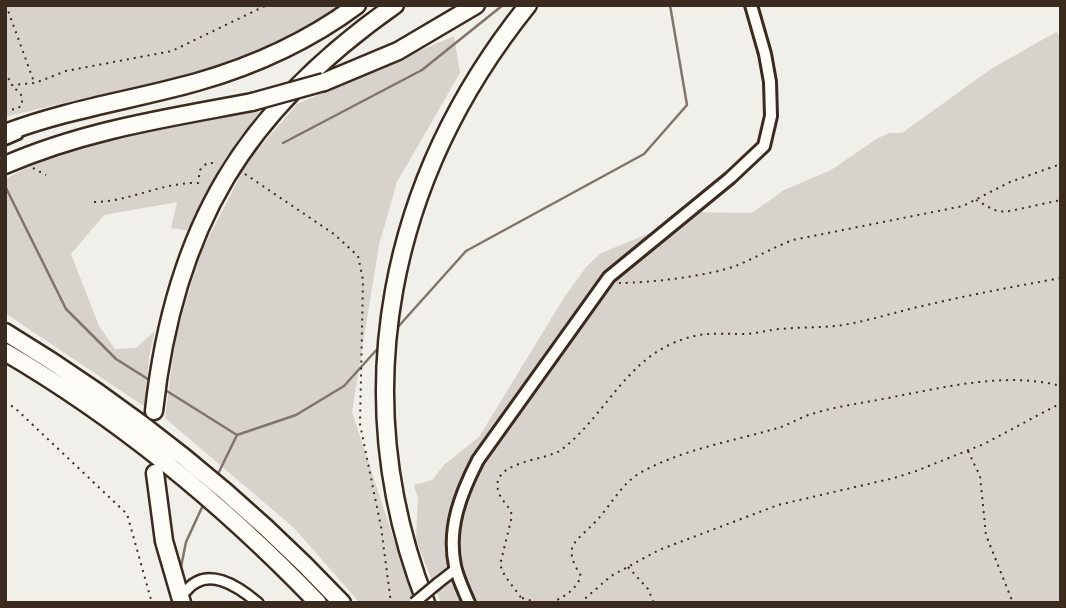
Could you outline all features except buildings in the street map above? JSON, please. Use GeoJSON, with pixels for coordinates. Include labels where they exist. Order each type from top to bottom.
{"type":"FeatureCollection","features":[{"type":"Feature","properties":{"kind":"highway"},"geometry":{"type":"LineString","coordinates":[[5,133],[49,118],[230,72],[288,47],[356,5]]}},
{"type":"Feature","properties":{"kind":"highway"},"geometry":{"type":"LineString","coordinates":[[154,411],[161,349],[177,287],[196,235],[225,179],[256,133],[299,83],[330,54],[395,5]]}},
{"type":"Feature","properties":{"kind":"highway"},"geometry":{"type":"LineString","coordinates":[[5,165],[99,132],[252,102],[324,82],[398,51],[476,5]]}},
{"type":"Feature","properties":{"kind":"highway"},"geometry":{"type":"LineString","coordinates":[[426,603],[403,531],[388,456],[385,391],[391,305],[409,222],[440,142],[482,67],[528,5]]}},
{"type":"Feature","properties":{"kind":"highway"},"geometry":{"type":"LineString","coordinates":[[5,332],[111,401],[183,455],[248,510],[342,603]]}},
{"type":"Feature","properties":{"kind":"highway"},"geometry":{"type":"LineString","coordinates":[[5,352],[82,401],[175,471],[257,542],[318,603]]}},
{"type":"Feature","properties":{"kind":"highway"},"geometry":{"type":"LineString","coordinates":[[155,473],[164,541],[184,597]]}},
{"type":"Feature","properties":{"kind":"street"},"geometry":{"type":"LineString","coordinates":[[469,603],[456,569],[453,541],[457,507],[478,460],[609,277],[730,178],[764,146],[771,116],[770,82],[751,5]]}},
{"type":"Feature","properties":{"kind":"street"},"geometry":{"type":"LineString","coordinates":[[414,603],[456,569]]}},
{"type":"Feature","properties":{"kind":"street"},"geometry":{"type":"LineString","coordinates":[[184,597],[201,580],[216,579],[237,587],[258,603]]}},
{"type":"Feature","properties":{"kind":"lane"},"geometry":{"type":"LineString","coordinates":[[5,142],[88,108]]}},
{"type":"Feature","properties":{"kind":"path"},"geometry":{"type":"LineString","coordinates":[[6,5],[35,83]]}},
{"type":"Feature","properties":{"kind":"path"},"geometry":{"type":"LineString","coordinates":[[12,85],[35,83],[66,71],[172,51],[267,5]]}},
{"type":"Feature","properties":{"kind":"path"},"geometry":{"type":"LineString","coordinates":[[5,72],[22,96],[22,105],[17,109],[5,110]]}},
{"type":"Feature","properties":{"kind":"path"},"geometry":{"type":"LineString","coordinates":[[94,202],[108,202],[180,183],[198,183],[200,170],[207,163],[216,163]]}},
{"type":"Feature","properties":{"kind":"path"},"geometry":{"type":"LineString","coordinates":[[609,277],[617,283],[642,283],[722,270],[793,240],[963,206],[1010,182],[1061,164]]}},
{"type":"Feature","properties":{"kind":"path"},"geometry":{"type":"LineString","coordinates":[[33,169],[46,175]]}},
{"type":"Feature","properties":{"kind":"path"},"geometry":{"type":"LineString","coordinates":[[244,174],[334,234],[358,256],[363,280],[360,424],[382,527],[391,603]]}},
{"type":"Feature","properties":{"kind":"path"},"geometry":{"type":"LineString","coordinates":[[975,199],[994,210],[1004,212],[1061,200]]}},
{"type":"Feature","properties":{"kind":"path"},"geometry":{"type":"LineString","coordinates":[[525,603],[500,565],[512,516],[510,508],[499,494],[498,481],[504,472],[517,463],[549,456],[561,450],[597,416],[621,384],[638,367],[670,345],[709,332],[744,334],[844,325],[934,303],[1061,278]]}},
{"type":"Feature","properties":{"kind":"path"},"geometry":{"type":"LineString","coordinates":[[551,603],[578,585],[580,576],[571,559],[576,541],[630,480],[650,468],[720,442],[783,426],[810,414],[833,408],[949,385],[1022,381],[1061,386]]}},
{"type":"Feature","properties":{"kind":"path"},"geometry":{"type":"LineString","coordinates":[[5,402],[15,408],[127,514],[152,603]]}},
{"type":"Feature","properties":{"kind":"path"},"geometry":{"type":"LineString","coordinates":[[580,603],[611,576],[659,550],[778,505],[894,478],[984,444],[1061,404]]}},
{"type":"Feature","properties":{"kind":"path"},"geometry":{"type":"LineString","coordinates":[[967,450],[980,476],[986,535],[1013,603]]}},
{"type":"Feature","properties":{"kind":"path"},"geometry":{"type":"LineString","coordinates":[[628,567],[648,589],[654,603]]}},
{"type":"Feature","properties":{"kind":"path"},"geometry":{"type":"LineString","coordinates":[[521,597],[540,603]]}},
{"type":"Feature","properties":{"kind":"shaded area"},"geometry":{"type":"Polygon","coordinates":[[[5,5],[344,5],[294,35],[227,65],[184,79],[89,97],[5,117],[5,5]]]}},
{"type":"Feature","properties":{"kind":"shaded area"},"geometry":{"type":"Polygon","coordinates":[[[1056,32],[1061,37],[1061,603],[441,603],[416,540],[418,499],[414,485],[432,480],[444,465],[479,437],[565,296],[587,266],[601,253],[655,231],[689,212],[752,213],[784,190],[831,170],[878,138],[890,133],[902,133],[991,69],[1056,32]]]}},
{"type":"Feature","properties":{"kind":"shaded area"},"geometry":{"type":"Polygon","coordinates":[[[454,36],[460,73],[397,182],[379,245],[352,412],[394,540],[418,603],[360,603],[294,528],[165,418],[176,336],[200,254],[248,161],[297,104],[454,36]]]}},
{"type":"Feature","properties":{"kind":"shaded area"},"geometry":{"type":"Polygon","coordinates":[[[262,111],[214,181],[191,231],[171,228],[177,202],[104,215],[71,254],[99,326],[115,349],[136,348],[155,331],[149,357],[145,407],[5,313],[5,179],[65,152],[130,132],[196,118],[262,111]]]}},
{"type":"Feature","properties":{"kind":"waterway"},"geometry":{"type":"LineString","coordinates":[[283,143],[422,70],[503,5]]}},
{"type":"Feature","properties":{"kind":"waterway"},"geometry":{"type":"LineString","coordinates":[[397,328],[466,251],[644,154],[687,105],[670,5]]}},
{"type":"Feature","properties":{"kind":"waterway"},"geometry":{"type":"LineString","coordinates":[[5,186],[66,309],[116,359],[151,381]]}},
{"type":"Feature","properties":{"kind":"waterway"},"geometry":{"type":"LineString","coordinates":[[216,478],[237,435],[296,415],[344,386],[380,346]]}},
{"type":"Feature","properties":{"kind":"waterway"},"geometry":{"type":"LineString","coordinates":[[162,388],[237,435]]}},
{"type":"Feature","properties":{"kind":"waterway"},"geometry":{"type":"LineString","coordinates":[[180,572],[186,542],[204,503]]}}]}
